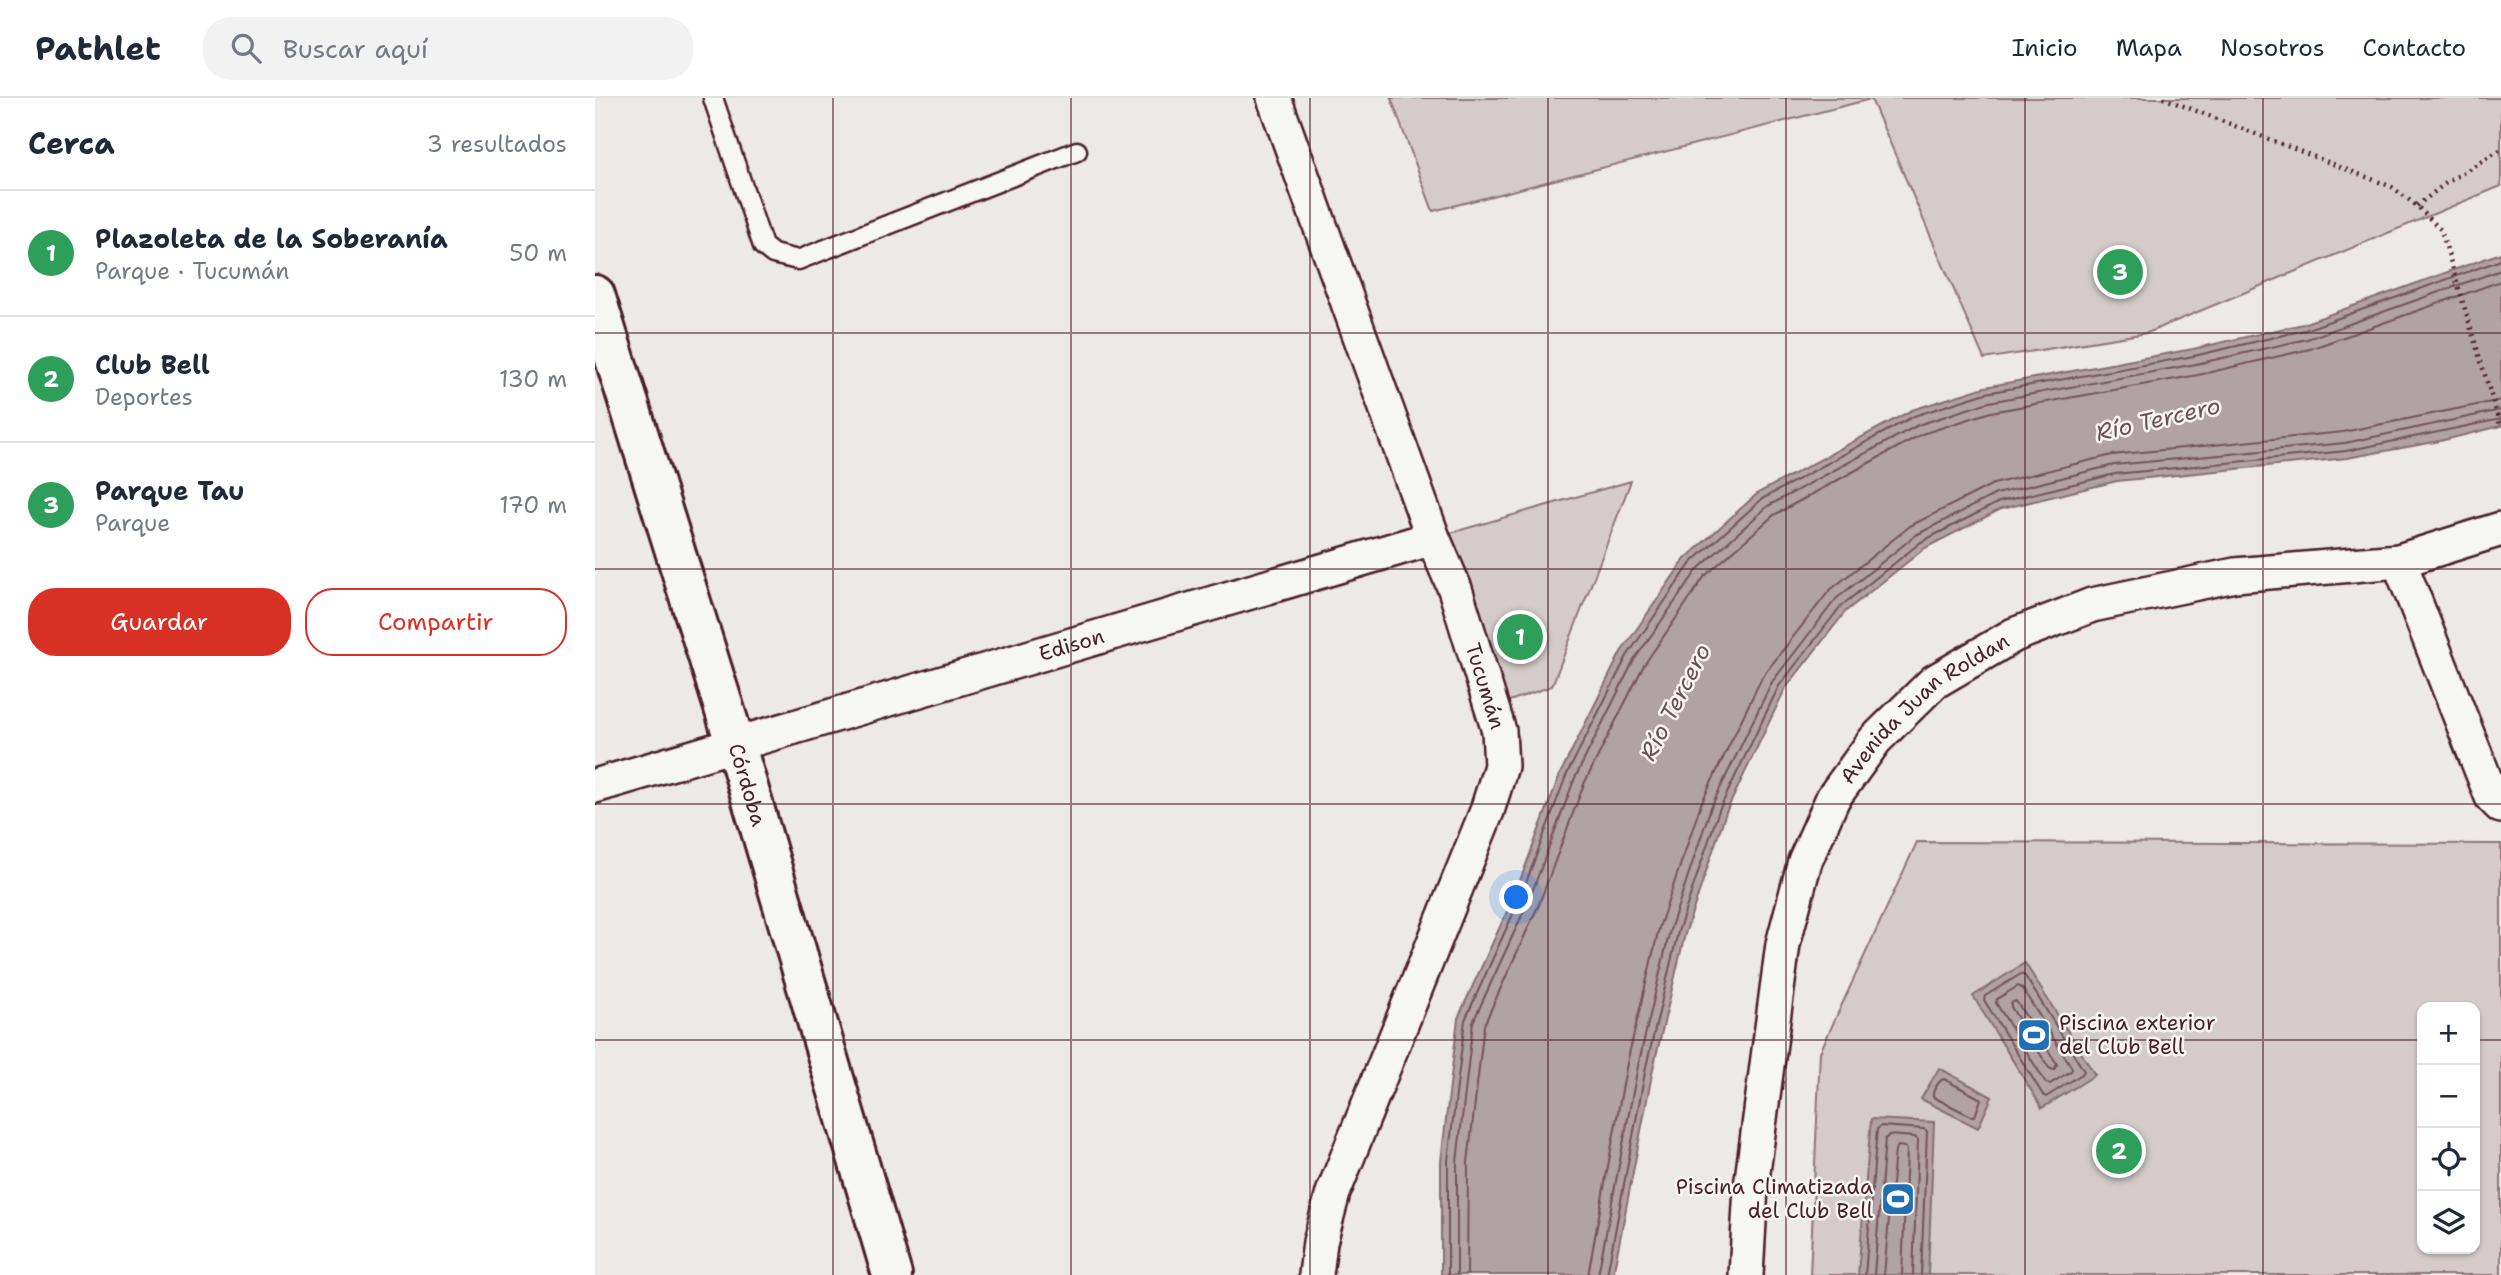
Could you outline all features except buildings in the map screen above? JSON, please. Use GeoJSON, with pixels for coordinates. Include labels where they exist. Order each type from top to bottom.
{"type":"FeatureCollection","features":[{"type":"Feature","properties":{"kind":"street","name":"Tucumán"},"geometry":{"type":"LineString","coordinates":[[1274,98],[1433,538],[1455,589],[1499,732],[1501,766],[1487,811],[1333,1193],[1320,1242],[1316,1275]]}},
{"type":"Feature","properties":{"kind":"street","name":"Córdoba"},"geometry":{"type":"LineString","coordinates":[[595,295],[868,1275]]}},
{"type":"Feature","properties":{"kind":"street","name":"Córdoba"},"geometry":{"type":"LineString","coordinates":[[595,381],[722,747],[892,1275]]}},
{"type":"Feature","properties":{"kind":"street","name":"Avenida Juan Roldan"},"geometry":{"type":"LineString","coordinates":[[1746,1275],[1751,1187],[1783,944],[1805,861],[1833,798],[1875,740],[1934,682],[2014,635],[2092,605],[2235,575],[2399,561],[2501,529]]}},
{"type":"Feature","properties":{"kind":"street","name":"Edison"},"geometry":{"type":"LineString","coordinates":[[595,786],[1433,538]]}},
{"type":"Feature","properties":{"kind":"street"},"geometry":{"type":"LineString","coordinates":[[2399,561],[2492,796],[2501,806]]}},
{"type":"Feature","properties":{"kind":"lane"},"geometry":{"type":"LineString","coordinates":[[713,98],[763,246],[773,254],[798,260],[1077,151]]}},
{"type":"Feature","properties":{"kind":"path"},"geometry":{"type":"LineString","coordinates":[[2163,98],[2392,187],[2417,206],[2441,230],[2501,428]]}},
{"type":"Feature","properties":{"kind":"path"},"geometry":{"type":"LineString","coordinates":[[2417,206],[2443,185],[2501,149]]}},
{"type":"Feature","properties":{"kind":"shaded area"},"geometry":{"type":"Polygon","coordinates":[[[1391,98],[2501,98],[2501,186],[2147,333],[1984,359],[1871,99],[1433,211],[1391,98]]]}},
{"type":"Feature","properties":{"kind":"shaded area"},"geometry":{"type":"Polygon","coordinates":[[[1631,481],[1552,686],[1498,705],[1433,538],[1631,481]]]}},
{"type":"Feature","properties":{"kind":"shaded area"},"geometry":{"type":"Polygon","coordinates":[[[1917,842],[2501,844],[2501,1275],[1810,1275],[1820,1052],[1917,842]]]}},
{"type":"Feature","properties":{"kind":"water","name":"Río Tercero"},"geometry":{"type":"Polygon","coordinates":[[[2501,253],[2501,426],[2440,441],[2347,458],[2117,481],[2001,509],[1925,548],[1846,611],[1785,689],[1726,812],[1685,934],[1653,1069],[1613,1275],[1441,1275],[1441,1161],[1458,1018],[1515,894],[1560,774],[1621,652],[1685,559],[1758,493],[1912,410],[1985,387],[2193,349],[2303,324],[2501,253]]]}},
{"type":"Feature","properties":{"kind":"water","name":"Piscina exterior del Club Bell"},"geometry":{"type":"Polygon","coordinates":[[[2025,963],[2095,1075],[2042,1108],[1973,996],[2025,963]]]}},
{"type":"Feature","properties":{"kind":"water"},"geometry":{"type":"Polygon","coordinates":[[[1939,1068],[1992,1097],[1978,1128],[1921,1099],[1939,1068]]]}},
{"type":"Feature","properties":{"kind":"water","name":"Piscina Climatizada del Club Bell"},"geometry":{"type":"Polygon","coordinates":[[[1871,1119],[1934,1122],[1928,1275],[1858,1275],[1871,1119]]]}},
{"type":"Feature","properties":{"kind":"place","name":"Parque Tau"},"geometry":{"type":"Point","coordinates":[2120,272]}},
{"type":"Feature","properties":{"kind":"place","name":"Plazoleta de la Soberanía"},"geometry":{"type":"Point","coordinates":[1520,637]}},
{"type":"Feature","properties":{"kind":"place","name":"Piscina exterior del Club Bell"},"geometry":{"type":"Point","coordinates":[2034,1035]}},
{"type":"Feature","properties":{"kind":"place","name":"Club Bell"},"geometry":{"type":"Point","coordinates":[2119,1151]}},
{"type":"Feature","properties":{"kind":"place","name":"Piscina Climatizada del Club Bell"},"geometry":{"type":"Point","coordinates":[1898,1199]}}]}
